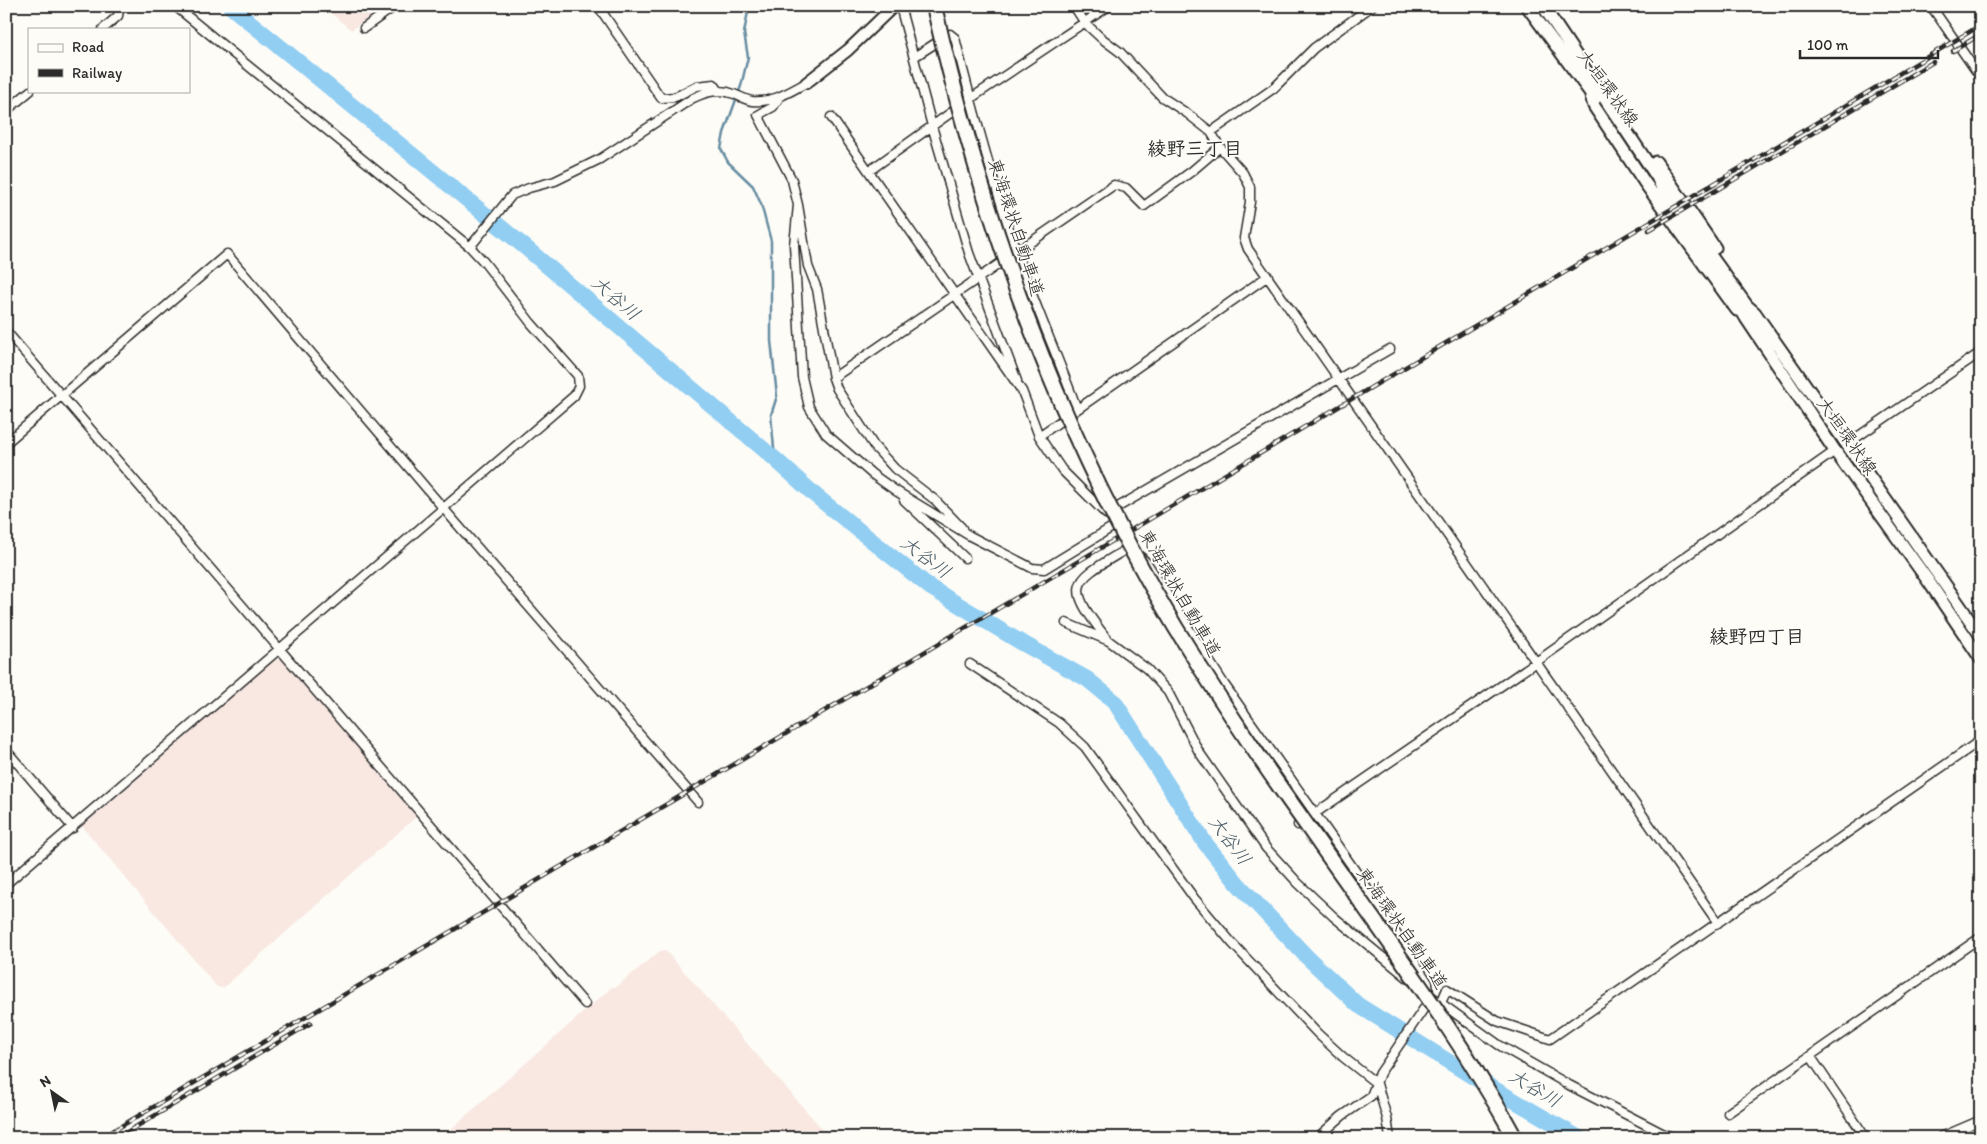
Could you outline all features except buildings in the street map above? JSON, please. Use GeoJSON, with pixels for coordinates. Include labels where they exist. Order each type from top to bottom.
{"type":"FeatureCollection","features":[{"type":"Feature","properties":{"kind":"highway","name":"東海環状自動車道"},"geometry":{"type":"LineString","coordinates":[[934,6],[956,100],[999,242],[1050,377],[1109,506],[1198,664],[1279,786],[1417,981],[1462,1049],[1514,1138]]}},
{"type":"Feature","properties":{"kind":"main road","name":"大垣環状線"},"geometry":{"type":"LineString","coordinates":[[1528,6],[1595,93]]}},
{"type":"Feature","properties":{"kind":"main road","name":"大垣環状線"},"geometry":{"type":"LineString","coordinates":[[1543,6],[1595,93],[1599,103],[1652,179],[1662,188],[1747,306],[1750,316],[1835,451],[1981,659]]}},
{"type":"Feature","properties":{"kind":"main road"},"geometry":{"type":"LineString","coordinates":[[1595,93],[1608,97],[1703,230],[1751,303],[1750,316],[1738,312],[1645,183],[1594,106],[1595,93]]}},
{"type":"Feature","properties":{"kind":"main road","name":"大垣環状線"},"geometry":{"type":"LineString","coordinates":[[1750,316],[1848,444],[1981,636]]}},
{"type":"Feature","properties":{"kind":"street"},"geometry":{"type":"LineString","coordinates":[[104,28],[118,16],[120,6]]}},
{"type":"Feature","properties":{"kind":"street"},"geometry":{"type":"LineString","coordinates":[[6,884],[444,509],[574,396],[579,386],[578,376],[531,323],[484,262],[470,247],[175,6]]}},
{"type":"Feature","properties":{"kind":"street"},"geometry":{"type":"LineString","coordinates":[[364,28],[395,6]]}},
{"type":"Feature","properties":{"kind":"street"},"geometry":{"type":"LineString","coordinates":[[598,6],[661,98],[676,97],[697,86],[714,84],[719,91]]}},
{"type":"Feature","properties":{"kind":"street"},"geometry":{"type":"LineString","coordinates":[[470,247],[512,195],[554,181],[600,159],[693,98],[705,93],[719,91],[731,93],[750,101],[779,98],[806,83],[848,50],[894,6]]}},
{"type":"Feature","properties":{"kind":"street"},"geometry":{"type":"LineString","coordinates":[[900,6],[932,126],[979,279],[1039,436],[1062,470],[1106,514],[1130,547],[1148,563],[1224,684],[1361,879],[1428,983],[1431,996],[1426,1006],[1380,1073],[1371,1096],[1342,1116],[1317,1138]]}},
{"type":"Feature","properties":{"kind":"street"},"geometry":{"type":"LineString","coordinates":[[1074,6],[1085,22],[1100,38],[1120,52],[1162,96],[1211,132],[1220,147],[1243,173],[1250,187],[1250,202],[1244,238],[1248,249],[1718,923]]}},
{"type":"Feature","properties":{"kind":"street"},"geometry":{"type":"LineString","coordinates":[[869,171],[970,99],[1108,6]]}},
{"type":"Feature","properties":{"kind":"street"},"geometry":{"type":"LineString","coordinates":[[1211,132],[1274,88],[1314,48],[1372,6]]}},
{"type":"Feature","properties":{"kind":"street"},"geometry":{"type":"LineString","coordinates":[[1931,6],[1981,78]]}},
{"type":"Feature","properties":{"kind":"street"},"geometry":{"type":"LineString","coordinates":[[914,57],[950,34],[955,38],[970,99],[1017,253],[1048,339],[1077,409]]}},
{"type":"Feature","properties":{"kind":"street"},"geometry":{"type":"LineString","coordinates":[[6,111],[29,92]]}},
{"type":"Feature","properties":{"kind":"street"},"geometry":{"type":"LineString","coordinates":[[779,98],[773,107],[758,115],[792,180],[808,266],[817,289],[833,378],[874,446],[895,469],[935,500],[970,536]]}},
{"type":"Feature","properties":{"kind":"street"},"geometry":{"type":"LineString","coordinates":[[831,117],[1022,392]]}},
{"type":"Feature","properties":{"kind":"street"},"geometry":{"type":"LineString","coordinates":[[833,378],[1114,185],[1126,188],[1144,206],[1192,171],[1220,147]]}},
{"type":"Feature","properties":{"kind":"street"},"geometry":{"type":"LineString","coordinates":[[798,205],[794,245],[802,377],[809,407],[826,434],[872,474],[896,491],[970,536],[1032,568],[1044,569],[1114,526]]}},
{"type":"Feature","properties":{"kind":"street"},"geometry":{"type":"LineString","coordinates":[[6,443],[227,254],[444,509],[698,802]]}},
{"type":"Feature","properties":{"kind":"street"},"geometry":{"type":"LineString","coordinates":[[1039,436],[1268,276]]}},
{"type":"Feature","properties":{"kind":"street"},"geometry":{"type":"LineString","coordinates":[[6,331],[585,1004]]}},
{"type":"Feature","properties":{"kind":"street"},"geometry":{"type":"LineString","coordinates":[[1106,514],[1390,349]]}},
{"type":"Feature","properties":{"kind":"street"},"geometry":{"type":"LineString","coordinates":[[1848,444],[1981,352]]}},
{"type":"Feature","properties":{"kind":"street"},"geometry":{"type":"LineString","coordinates":[[1298,825],[1536,662],[1835,451]]}},
{"type":"Feature","properties":{"kind":"street"},"geometry":{"type":"LineString","coordinates":[[896,491],[965,558]]}},
{"type":"Feature","properties":{"kind":"street"},"geometry":{"type":"LineString","coordinates":[[1109,641],[1083,607],[1078,593],[1079,582],[1090,571],[1130,547]]}},
{"type":"Feature","properties":{"kind":"street"},"geometry":{"type":"LineString","coordinates":[[1066,623],[1109,641],[1147,669],[1168,692],[1200,752],[1266,848],[1298,883],[1369,947],[1431,996],[1498,1044],[1548,1074],[1675,1138]]}},
{"type":"Feature","properties":{"kind":"street"},"geometry":{"type":"LineString","coordinates":[[970,664],[1059,723],[1085,747],[1194,898],[1232,943],[1318,1034],[1343,1058],[1377,1084],[1387,1118],[1390,1138]]}},
{"type":"Feature","properties":{"kind":"street"},"geometry":{"type":"LineString","coordinates":[[1441,1003],[1447,989],[1498,1021],[1550,1039],[1981,740]]}},
{"type":"Feature","properties":{"kind":"street"},"geometry":{"type":"LineString","coordinates":[[6,750],[73,828]]}},
{"type":"Feature","properties":{"kind":"street"},"geometry":{"type":"LineString","coordinates":[[1728,1113],[1981,937]]}},
{"type":"Feature","properties":{"kind":"street"},"geometry":{"type":"LineString","coordinates":[[1811,1056],[1866,1138]]}},
{"type":"Feature","properties":{"kind":"street"},"geometry":{"type":"LineString","coordinates":[[1939,1138],[1981,1120]]}},
{"type":"Feature","properties":{"kind":"shaded area"},"geometry":{"type":"Polygon","coordinates":[[[322,6],[385,6],[351,30],[322,6]]]}},
{"type":"Feature","properties":{"kind":"shaded area"},"geometry":{"type":"Polygon","coordinates":[[[279,659],[283,661],[417,816],[223,988],[217,987],[82,826],[273,661],[279,659]]]}},
{"type":"Feature","properties":{"kind":"shaded area"},"geometry":{"type":"Polygon","coordinates":[[[665,950],[830,1138],[441,1138],[612,987],[616,987],[660,951],[665,950]]]}},
{"type":"Feature","properties":{"kind":"waterway","name":"大谷川"},"geometry":{"type":"LineString","coordinates":[[230,6],[525,247],[816,496],[931,588],[1017,640],[1087,679],[1114,701],[1205,843],[1238,884],[1307,957],[1358,1005],[1470,1075],[1579,1138]]}},
{"type":"Feature","properties":{"kind":"waterway"},"geometry":{"type":"LineString","coordinates":[[749,6],[744,33],[748,57],[741,86],[724,133],[721,149],[728,162],[753,186],[761,204],[771,241],[771,341],[777,396],[771,415],[775,459]]}},
{"type":"Feature","properties":{"kind":"railway"},"geometry":{"type":"LineString","coordinates":[[101,1138],[1143,523],[1981,25]]}},
{"type":"Feature","properties":{"kind":"railway"},"geometry":{"type":"LineString","coordinates":[[1953,51],[1981,34]]}},
{"type":"Feature","properties":{"kind":"railway"},"geometry":{"type":"LineString","coordinates":[[1649,230],[1933,62]]}},
{"type":"Feature","properties":{"kind":"railway"},"geometry":{"type":"LineString","coordinates":[[117,1138],[311,1023]]}},
{"type":"Feature","properties":{"kind":"district","name":"綾野三丁目"},"geometry":{"type":"Point","coordinates":[1195,148]}},
{"type":"Feature","properties":{"kind":"district","name":"綾野四丁目"},"geometry":{"type":"Point","coordinates":[1757,636]}}]}
